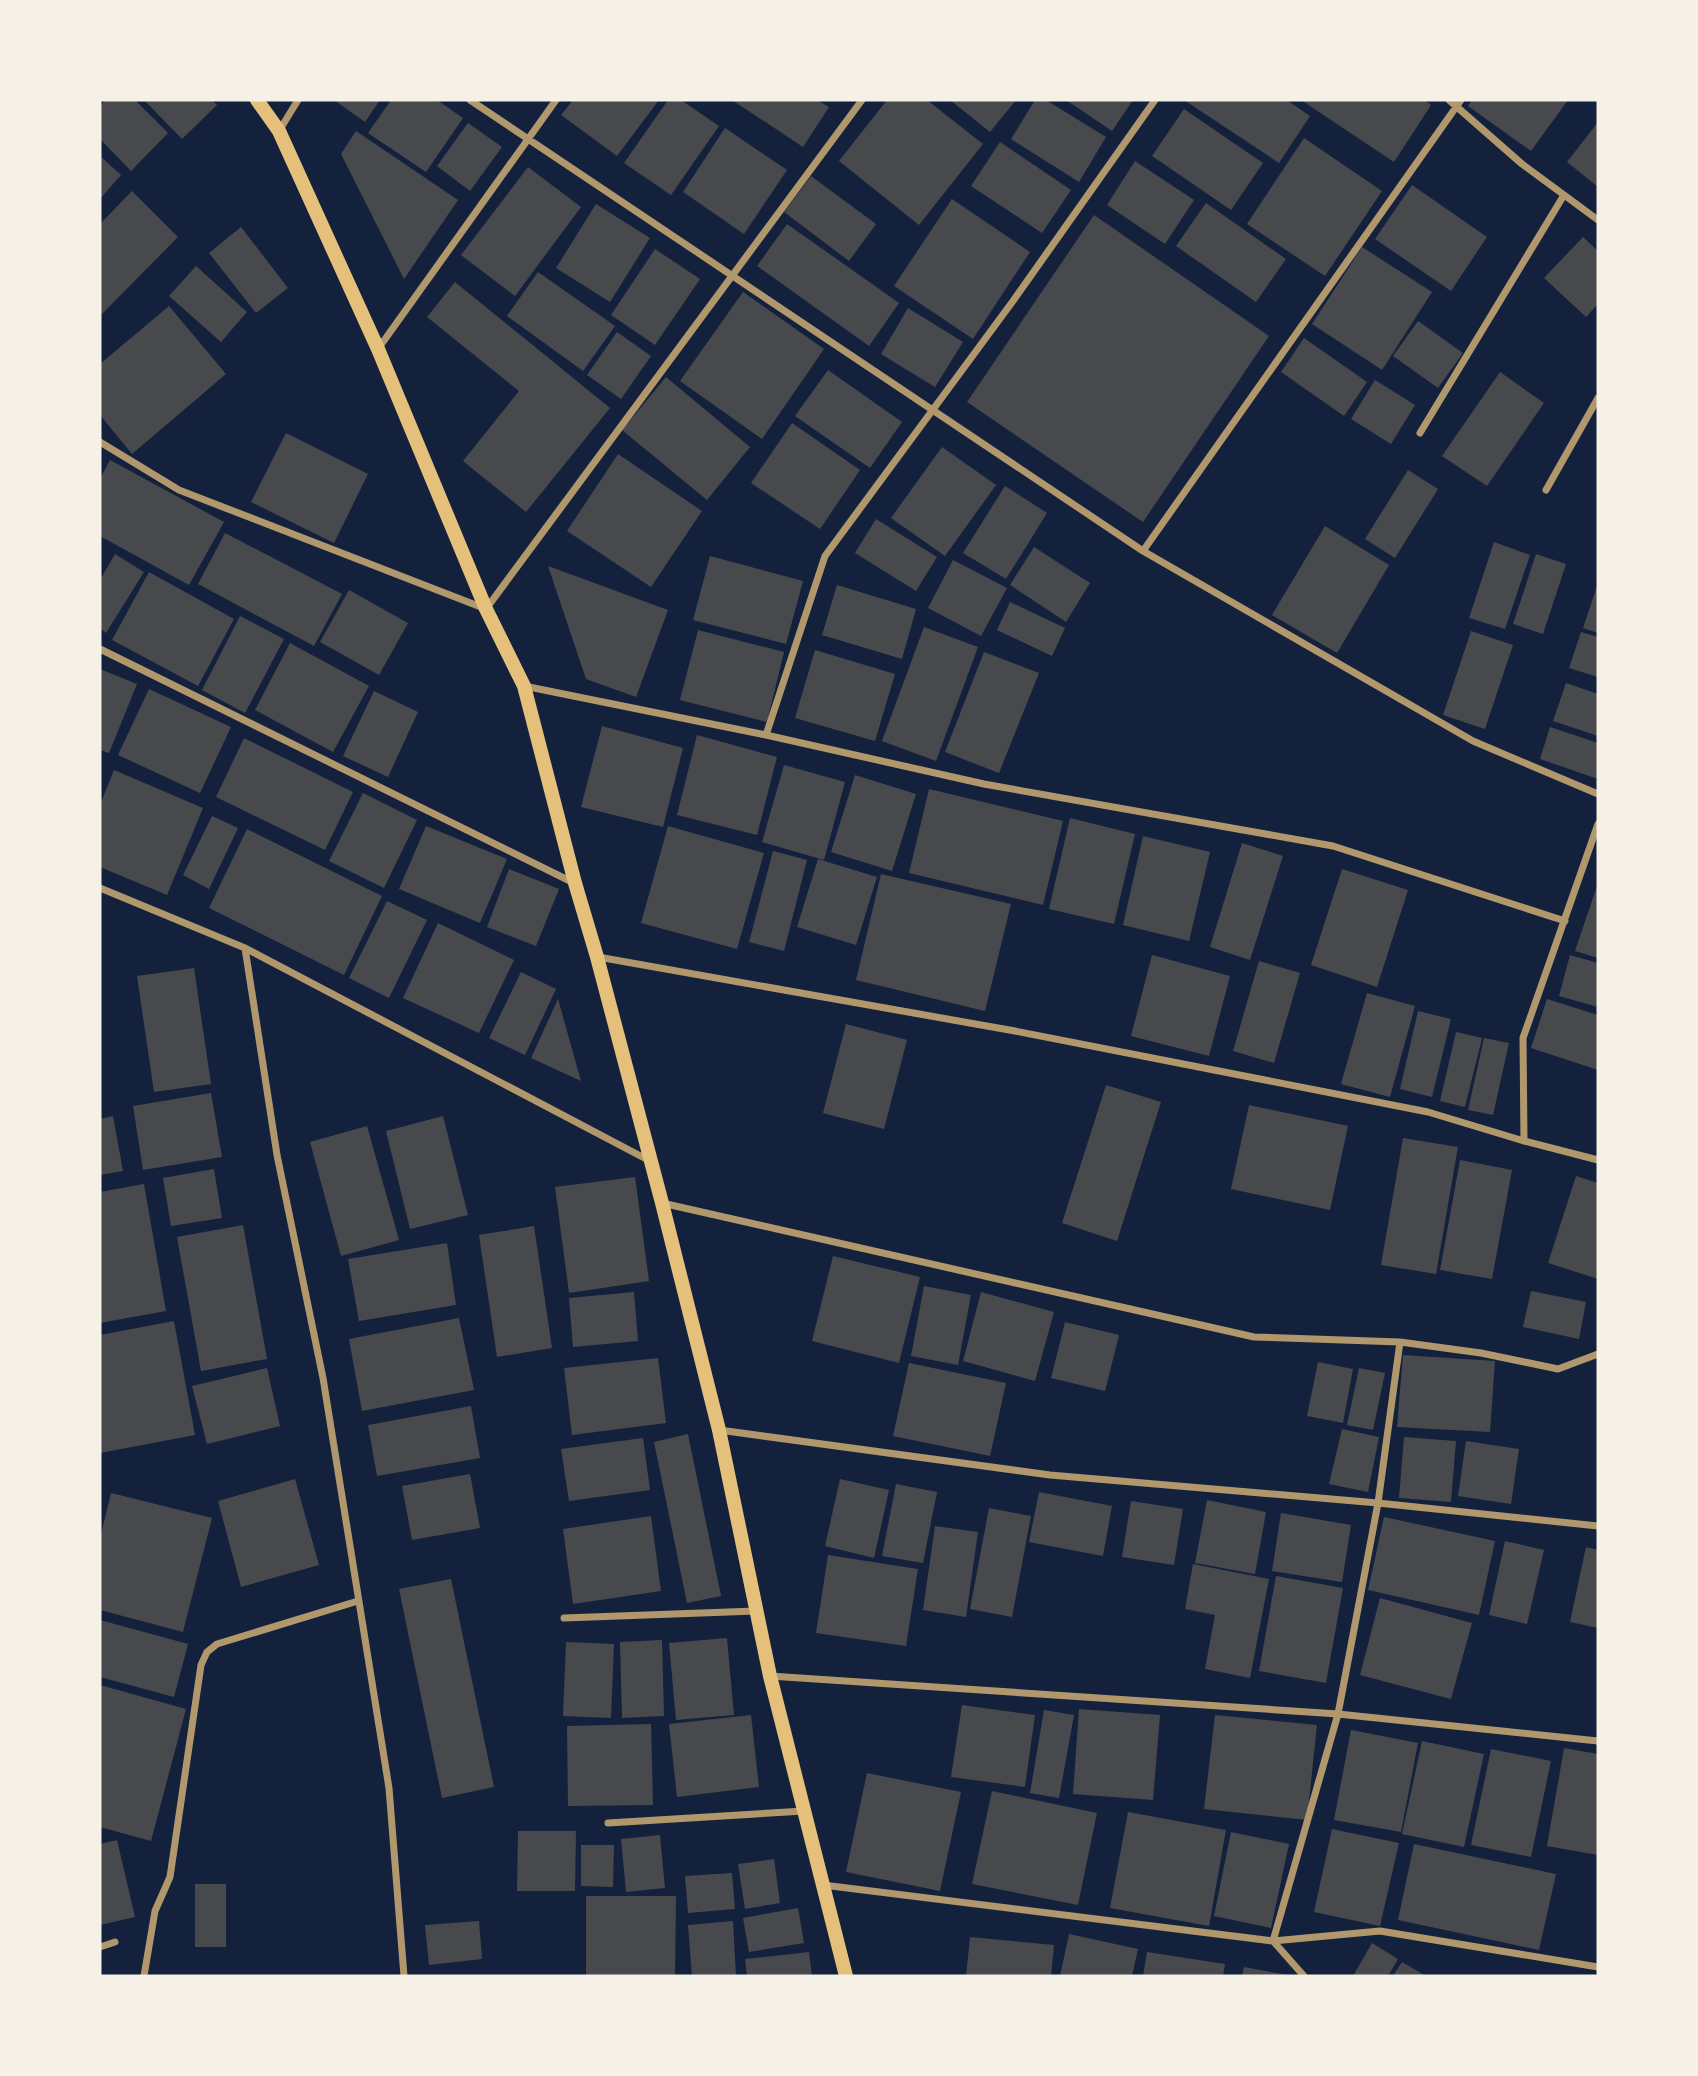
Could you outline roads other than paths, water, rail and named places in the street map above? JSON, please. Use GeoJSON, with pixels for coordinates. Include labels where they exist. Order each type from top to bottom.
{"type":"FeatureCollection","features":[{"type":"Feature","properties":{"kind":"main road"},"geometry":{"type":"LineString","coordinates":[[257,100],[279,131],[377,349],[486,609],[524,686],[662,1203],[719,1430],[770,1676],[846,1976]]}},
{"type":"Feature","properties":{"kind":"street"},"geometry":{"type":"LineString","coordinates":[[279,131],[298,100]]}},
{"type":"Feature","properties":{"kind":"street"},"geometry":{"type":"LineString","coordinates":[[470,100],[1143,551],[1473,741],[1598,794]]}},
{"type":"Feature","properties":{"kind":"street"},"geometry":{"type":"LineString","coordinates":[[377,349],[556,100]]}},
{"type":"Feature","properties":{"kind":"street"},"geometry":{"type":"LineString","coordinates":[[100,442],[179,490],[486,609],[862,100]]}},
{"type":"Feature","properties":{"kind":"street"},"geometry":{"type":"LineString","coordinates":[[766,735],[825,556],[1013,301],[1155,100]]}},
{"type":"Feature","properties":{"kind":"street"},"geometry":{"type":"LineString","coordinates":[[1449,100],[1459,103],[1522,164],[1598,220]]}},
{"type":"Feature","properties":{"kind":"street"},"geometry":{"type":"LineString","coordinates":[[1143,551],[1459,103]]}},
{"type":"Feature","properties":{"kind":"street"},"geometry":{"type":"LineString","coordinates":[[1420,433],[1564,195]]}},
{"type":"Feature","properties":{"kind":"street"},"geometry":{"type":"LineString","coordinates":[[1546,490],[1598,398]]}},
{"type":"Feature","properties":{"kind":"street"},"geometry":{"type":"LineString","coordinates":[[100,649],[575,883]]}},
{"type":"Feature","properties":{"kind":"street"},"geometry":{"type":"LineString","coordinates":[[524,686],[766,735],[984,784],[1333,846],[1565,921]]}},
{"type":"Feature","properties":{"kind":"street"},"geometry":{"type":"LineString","coordinates":[[1524,1141],[1523,1038],[1598,824]]}},
{"type":"Feature","properties":{"kind":"street"},"geometry":{"type":"LineString","coordinates":[[100,888],[245,948],[651,1162]]}},
{"type":"Feature","properties":{"kind":"street"},"geometry":{"type":"LineString","coordinates":[[245,948],[277,1155],[323,1378],[389,1788],[404,1976]]}},
{"type":"Feature","properties":{"kind":"street"},"geometry":{"type":"LineString","coordinates":[[597,957],[1015,1031],[1428,1112],[1598,1160]]}},
{"type":"Feature","properties":{"kind":"street"},"geometry":{"type":"LineString","coordinates":[[662,1203],[1254,1337],[1400,1342],[1481,1353],[1559,1369],[1598,1354]]}},
{"type":"Feature","properties":{"kind":"street"},"geometry":{"type":"LineString","coordinates":[[1273,1941],[1338,1714],[1378,1503],[1400,1342]]}},
{"type":"Feature","properties":{"kind":"street"},"geometry":{"type":"LineString","coordinates":[[719,1430],[1050,1475],[1378,1503],[1598,1526]]}},
{"type":"Feature","properties":{"kind":"street"},"geometry":{"type":"LineString","coordinates":[[144,1976],[155,1911],[170,1877],[201,1665],[207,1652],[217,1644],[358,1601]]}},
{"type":"Feature","properties":{"kind":"street"},"geometry":{"type":"LineString","coordinates":[[564,1618],[757,1611]]}},
{"type":"Feature","properties":{"kind":"street"},"geometry":{"type":"LineString","coordinates":[[770,1676],[1338,1714],[1598,1741]]}},
{"type":"Feature","properties":{"kind":"street"},"geometry":{"type":"LineString","coordinates":[[608,1822],[804,1811]]}},
{"type":"Feature","properties":{"kind":"street"},"geometry":{"type":"LineString","coordinates":[[823,1885],[1273,1941],[1380,1931],[1598,1967]]}},
{"type":"Feature","properties":{"kind":"street"},"geometry":{"type":"LineString","coordinates":[[1273,1941],[1304,1976]]}},
{"type":"Feature","properties":{"kind":"street"},"geometry":{"type":"LineString","coordinates":[[100,1947],[115,1942]]}}]}
